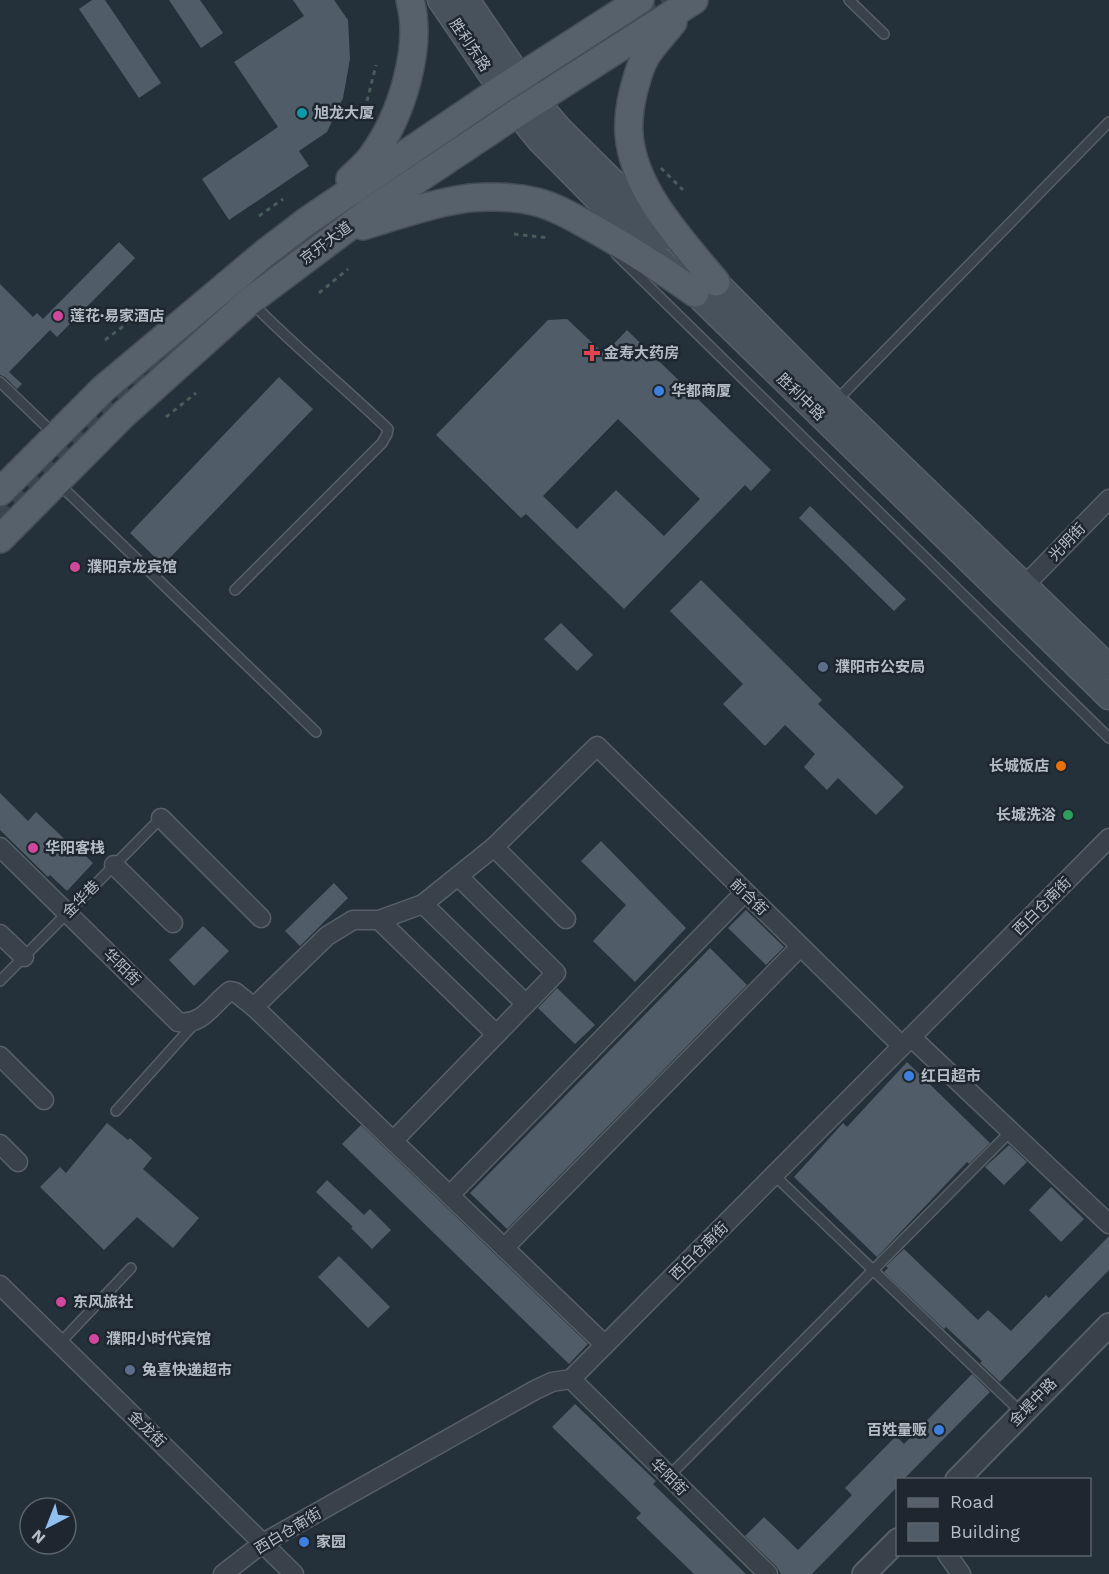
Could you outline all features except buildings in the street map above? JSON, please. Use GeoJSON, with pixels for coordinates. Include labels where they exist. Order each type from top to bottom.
{"type":"FeatureCollection","features":[{"type":"Feature","properties":{"kind":"main road"},"geometry":{"type":"LineString","coordinates":[[307,221],[372,158],[387,135],[410,73],[413,44],[410,0]]}},
{"type":"Feature","properties":{"kind":"main road","name":"胜利东路"},"geometry":{"type":"LineString","coordinates":[[440,0],[510,84]]}},
{"type":"Feature","properties":{"kind":"main road","name":"胜利东路"},"geometry":{"type":"LineString","coordinates":[[467,0],[510,84]]}},
{"type":"Feature","properties":{"kind":"main road","name":"京开大道"},"geometry":{"type":"LineString","coordinates":[[0,492],[103,389],[229,281],[307,221],[510,84],[640,0]]}},
{"type":"Feature","properties":{"kind":"main road"},"geometry":{"type":"LineString","coordinates":[[690,3],[645,58],[635,84],[630,107],[629,134],[636,164],[652,198],[676,232],[706,287]]}},
{"type":"Feature","properties":{"kind":"main road","name":"京开大道"},"geometry":{"type":"LineString","coordinates":[[0,539],[124,414],[250,301],[336,235],[526,107],[690,3]]}},
{"type":"Feature","properties":{"kind":"main road","name":"胜利中路"},"geometry":{"type":"LineString","coordinates":[[510,84],[526,107],[583,152],[706,287],[1109,698]]}},
{"type":"Feature","properties":{"kind":"main road"},"geometry":{"type":"LineString","coordinates":[[336,235],[426,207],[470,198],[504,198],[537,202],[564,212],[645,258],[706,287]]}},
{"type":"Feature","properties":{"kind":"main road","name":"胜利中路"},"geometry":{"type":"LineString","coordinates":[[706,287],[835,402],[1109,667]]}},
{"type":"Feature","properties":{"kind":"street","name":"光明街"},"geometry":{"type":"LineString","coordinates":[[1025,585],[1109,499]]}},
{"type":"Feature","properties":{"kind":"street","name":"前合街"},"geometry":{"type":"LineString","coordinates":[[494,847],[597,746],[800,947],[1011,1131],[1109,1224]]}},
{"type":"Feature","properties":{"kind":"street"},"geometry":{"type":"LineString","coordinates":[[161,818],[261,918]]}},
{"type":"Feature","properties":{"kind":"street","name":"西白仓南街"},"geometry":{"type":"LineString","coordinates":[[224,1574],[263,1543],[535,1390],[552,1382],[571,1379],[1109,838]]}},
{"type":"Feature","properties":{"kind":"street","name":"华阳街"},"geometry":{"type":"LineString","coordinates":[[0,847],[178,1022],[188,1024],[198,1020]]}},
{"type":"Feature","properties":{"kind":"street"},"geometry":{"type":"LineString","coordinates":[[254,1007],[327,936],[353,920],[379,920],[423,904],[494,847],[566,919]]}},
{"type":"Feature","properties":{"kind":"street"},"geometry":{"type":"LineString","coordinates":[[114,865],[173,923]]}},
{"type":"Feature","properties":{"kind":"street"},"geometry":{"type":"LineString","coordinates":[[393,1141],[556,973],[458,876]]}},
{"type":"Feature","properties":{"kind":"street"},"geometry":{"type":"LineString","coordinates":[[450,1195],[744,893]]}},
{"type":"Feature","properties":{"kind":"street"},"geometry":{"type":"LineString","coordinates":[[423,904],[525,1004]]}},
{"type":"Feature","properties":{"kind":"street"},"geometry":{"type":"LineString","coordinates":[[379,920],[496,1034]]}},
{"type":"Feature","properties":{"kind":"street"},"geometry":{"type":"LineString","coordinates":[[0,934],[24,957]]}},
{"type":"Feature","properties":{"kind":"street"},"geometry":{"type":"LineString","coordinates":[[504,1248],[800,947]]}},
{"type":"Feature","properties":{"kind":"street"},"geometry":{"type":"LineString","coordinates":[[198,1020],[230,991],[235,992],[254,1007],[605,1345]]}},
{"type":"Feature","properties":{"kind":"street"},"geometry":{"type":"LineString","coordinates":[[0,1056],[44,1100]]}},
{"type":"Feature","properties":{"kind":"street"},"geometry":{"type":"LineString","coordinates":[[0,1144],[18,1162]]}},
{"type":"Feature","properties":{"kind":"street","name":"金龙街"},"geometry":{"type":"LineString","coordinates":[[0,1285],[294,1574]]}},
{"type":"Feature","properties":{"kind":"street","name":"金堤中路"},"geometry":{"type":"LineString","coordinates":[[958,1478],[1109,1325]]}},
{"type":"Feature","properties":{"kind":"street","name":"华阳街"},"geometry":{"type":"LineString","coordinates":[[571,1379],[768,1574]]}},
{"type":"Feature","properties":{"kind":"street"},"geometry":{"type":"LineString","coordinates":[[864,1574],[896,1541]]}},
{"type":"Feature","properties":{"kind":"street"},"geometry":{"type":"LineString","coordinates":[[948,1556],[961,1574]]}},
{"type":"Feature","properties":{"kind":"lane"},"geometry":{"type":"LineString","coordinates":[[849,0],[884,34]]}},
{"type":"Feature","properties":{"kind":"lane"},"geometry":{"type":"LineString","coordinates":[[835,402],[1109,122]]}},
{"type":"Feature","properties":{"kind":"lane"},"geometry":{"type":"LineString","coordinates":[[586,225],[1109,738]]}},
{"type":"Feature","properties":{"kind":"lane"},"geometry":{"type":"LineString","coordinates":[[235,590],[382,443],[388,429],[291,342],[250,301]]}},
{"type":"Feature","properties":{"kind":"lane"},"geometry":{"type":"LineString","coordinates":[[0,382],[56,435]]}},
{"type":"Feature","properties":{"kind":"lane"},"geometry":{"type":"LineString","coordinates":[[57,482],[316,732]]}},
{"type":"Feature","properties":{"kind":"lane","name":"金华巷"},"geometry":{"type":"LineString","coordinates":[[0,981],[161,818]]}},
{"type":"Feature","properties":{"kind":"lane"},"geometry":{"type":"LineString","coordinates":[[116,1111],[198,1020]]}},
{"type":"Feature","properties":{"kind":"lane"},"geometry":{"type":"LineString","coordinates":[[669,1476],[1011,1131]]}},
{"type":"Feature","properties":{"kind":"lane"},"geometry":{"type":"LineString","coordinates":[[774,1175],[1022,1413]]}},
{"type":"Feature","properties":{"kind":"lane"},"geometry":{"type":"LineString","coordinates":[[60,1343],[131,1268]]}},
{"type":"Feature","properties":{"kind":"path"},"geometry":{"type":"LineString","coordinates":[[367,101],[376,65]]}},
{"type":"Feature","properties":{"kind":"path"},"geometry":{"type":"LineString","coordinates":[[659,166],[683,190]]}},
{"type":"Feature","properties":{"kind":"path"},"geometry":{"type":"LineString","coordinates":[[259,216],[283,199]]}},
{"type":"Feature","properties":{"kind":"path"},"geometry":{"type":"LineString","coordinates":[[514,234],[549,238]]}},
{"type":"Feature","properties":{"kind":"path"},"geometry":{"type":"LineString","coordinates":[[319,293],[348,269]]}},
{"type":"Feature","properties":{"kind":"path"},"geometry":{"type":"LineString","coordinates":[[105,340],[133,319]]}},
{"type":"Feature","properties":{"kind":"path"},"geometry":{"type":"LineString","coordinates":[[166,417],[195,393]]}},
{"type":"Feature","properties":{"kind":"tunnel"},"geometry":{"type":"LineString","coordinates":[[592,49],[665,0]]}},
{"type":"Feature","properties":{"kind":"tunnel"},"geometry":{"type":"LineString","coordinates":[[241,290],[364,200]]}},
{"type":"Feature","properties":{"kind":"tunnel"},"geometry":{"type":"LineString","coordinates":[[0,518],[96,420],[197,328]]}},
{"type":"Feature","properties":{"kind":"place","name":"旭龙大厦"},"geometry":{"type":"Point","coordinates":[302,113]}},
{"type":"Feature","properties":{"kind":"place","name":"莲花·易家酒店"},"geometry":{"type":"Point","coordinates":[58,316]}},
{"type":"Feature","properties":{"kind":"place","name":"金寿大药房"},"geometry":{"type":"Point","coordinates":[592,353]}},
{"type":"Feature","properties":{"kind":"place","name":"华都商厦"},"geometry":{"type":"Point","coordinates":[659,391]}},
{"type":"Feature","properties":{"kind":"place","name":"濮阳京龙宾馆"},"geometry":{"type":"Point","coordinates":[75,567]}},
{"type":"Feature","properties":{"kind":"place","name":"濮阳市公安局"},"geometry":{"type":"Point","coordinates":[823,667]}},
{"type":"Feature","properties":{"kind":"place","name":"长城饭店"},"geometry":{"type":"Point","coordinates":[1061,766]}},
{"type":"Feature","properties":{"kind":"place","name":"长城洗浴"},"geometry":{"type":"Point","coordinates":[1068,815]}},
{"type":"Feature","properties":{"kind":"place","name":"华阳客栈"},"geometry":{"type":"Point","coordinates":[33,848]}},
{"type":"Feature","properties":{"kind":"place","name":"红日超市"},"geometry":{"type":"Point","coordinates":[909,1076]}},
{"type":"Feature","properties":{"kind":"place","name":"东风旅社"},"geometry":{"type":"Point","coordinates":[61,1302]}},
{"type":"Feature","properties":{"kind":"place","name":"濮阳小时代宾馆"},"geometry":{"type":"Point","coordinates":[94,1339]}},
{"type":"Feature","properties":{"kind":"place","name":"兔喜快递超市"},"geometry":{"type":"Point","coordinates":[130,1370]}},
{"type":"Feature","properties":{"kind":"place","name":"百姓量贩"},"geometry":{"type":"Point","coordinates":[939,1430]}},
{"type":"Feature","properties":{"kind":"place","name":"家园"},"geometry":{"type":"Point","coordinates":[304,1542]}}]}
